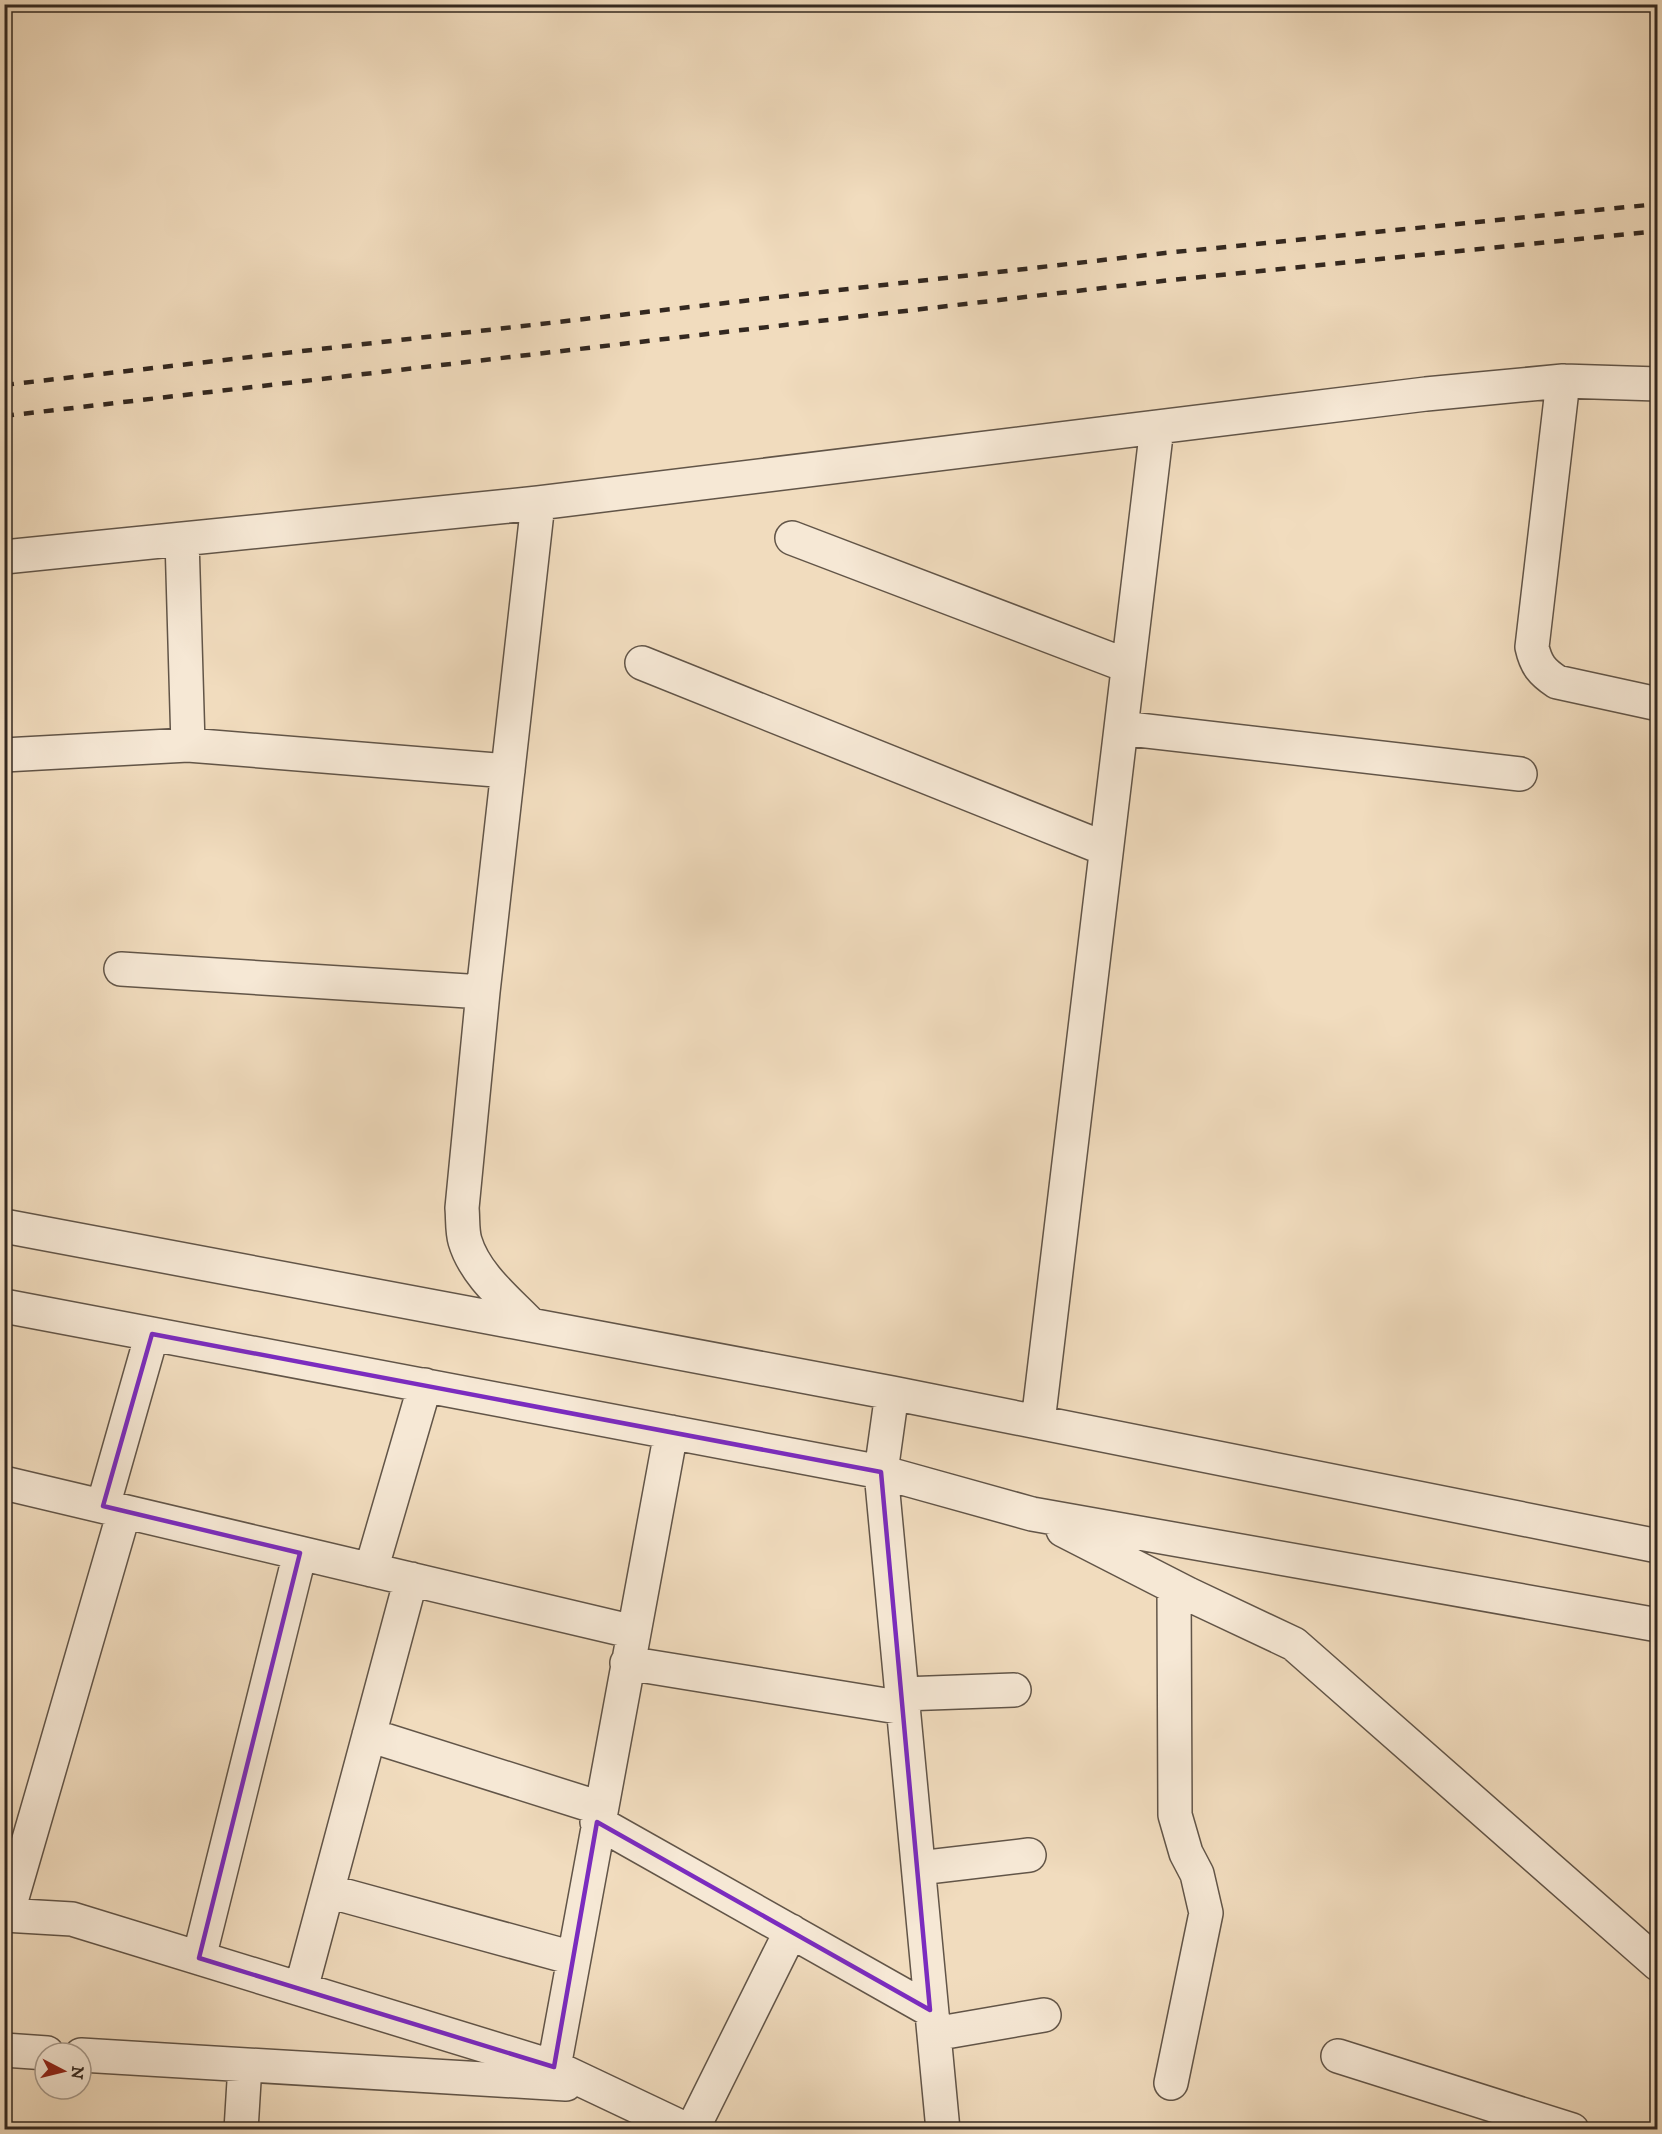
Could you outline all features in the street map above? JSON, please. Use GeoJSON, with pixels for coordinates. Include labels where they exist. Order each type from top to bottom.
{"type":"FeatureCollection","features":[{"type":"Feature","properties":{"kind":"street"},"geometry":{"type":"LineString","coordinates":[[4,557],[538,503],[1426,394],[1563,381],[1658,384]]}},
{"type":"Feature","properties":{"kind":"street"},"geometry":{"type":"LineString","coordinates":[[1563,381],[1533,647],[1535,662],[1543,673],[1557,682],[1658,704]]}},
{"type":"Feature","properties":{"kind":"street"},"geometry":{"type":"LineString","coordinates":[[1038,1422],[1157,427]]}},
{"type":"Feature","properties":{"kind":"street"},"geometry":{"type":"LineString","coordinates":[[531,1325],[482,1274],[470,1254],[464,1238],[462,1208],[483,992],[538,503]]}},
{"type":"Feature","properties":{"kind":"street"},"geometry":{"type":"LineString","coordinates":[[792,538],[1128,666]]}},
{"type":"Feature","properties":{"kind":"street"},"geometry":{"type":"LineString","coordinates":[[182,539],[188,745]]}},
{"type":"Feature","properties":{"kind":"street"},"geometry":{"type":"LineString","coordinates":[[642,663],[1106,849]]}},
{"type":"Feature","properties":{"kind":"street"},"geometry":{"type":"LineString","coordinates":[[1120,728],[1520,774]]}},
{"type":"Feature","properties":{"kind":"street"},"geometry":{"type":"LineString","coordinates":[[4,755],[188,745],[508,771]]}},
{"type":"Feature","properties":{"kind":"street"},"geometry":{"type":"LineString","coordinates":[[121,969],[483,992]]}},
{"type":"Feature","properties":{"kind":"street"},"geometry":{"type":"LineString","coordinates":[[4,1226],[892,1393],[1658,1546]]}},
{"type":"Feature","properties":{"kind":"street"},"geometry":{"type":"LineString","coordinates":[[4,1306],[881,1472],[1032,1515],[1658,1625]]}},
{"type":"Feature","properties":{"kind":"street"},"geometry":{"type":"LineString","coordinates":[[152,1334],[113,1509],[6,1915],[72,1919],[554,2067],[689,2130],[791,1932]]}},
{"type":"Feature","properties":{"kind":"street"},"geometry":{"type":"LineString","coordinates":[[371,1570],[425,1385]]}},
{"type":"Feature","properties":{"kind":"street"},"geometry":{"type":"LineString","coordinates":[[892,1393],[881,1472],[944,2130]]}},
{"type":"Feature","properties":{"kind":"street"},"geometry":{"type":"LineString","coordinates":[[554,2067],[598,1815],[671,1432]]}},
{"type":"Feature","properties":{"kind":"street"},"geometry":{"type":"LineString","coordinates":[[4,1483],[411,1579],[630,1647],[903,1701],[1014,1690]]}},
{"type":"Feature","properties":{"kind":"street"},"geometry":{"type":"LineString","coordinates":[[1032,1515],[1174,1587],[1294,1644],[1658,1964]]}},
{"type":"Feature","properties":{"kind":"street"},"geometry":{"type":"LineString","coordinates":[[199,1958],[300,1553]]}},
{"type":"Feature","properties":{"kind":"street"},"geometry":{"type":"LineString","coordinates":[[302,1989],[411,1579]]}},
{"type":"Feature","properties":{"kind":"street"},"geometry":{"type":"LineString","coordinates":[[1171,2083],[1206,1913],[1197,1874],[1186,1853],[1175,1815],[1174,1587]]}},
{"type":"Feature","properties":{"kind":"street"},"geometry":{"type":"LineString","coordinates":[[369,1735],[598,1815],[791,1932],[932,2022],[1044,2014]]}},
{"type":"Feature","properties":{"kind":"street"},"geometry":{"type":"LineString","coordinates":[[919,1868],[1029,1855]]}},
{"type":"Feature","properties":{"kind":"street"},"geometry":{"type":"LineString","coordinates":[[328,1891],[573,1958]]}},
{"type":"Feature","properties":{"kind":"street"},"geometry":{"type":"LineString","coordinates":[[4,2050],[33,2052]]}},
{"type":"Feature","properties":{"kind":"street"},"geometry":{"type":"LineString","coordinates":[[93,2056],[594,2085]]}},
{"type":"Feature","properties":{"kind":"street"},"geometry":{"type":"LineString","coordinates":[[1338,2056],[1572,2130]]}},
{"type":"Feature","properties":{"kind":"street"},"geometry":{"type":"LineString","coordinates":[[241,2130],[245,2065]]}},
{"type":"Feature","properties":{"kind":"highlighted area"},"geometry":{"type":"Polygon","coordinates":[[[152,1334],[881,1472],[930,2010],[597,1822],[554,2067],[199,1958],[300,1553],[103,1506],[152,1334]]]}},
{"type":"Feature","properties":{"kind":"railway"},"geometry":{"type":"LineString","coordinates":[[4,385],[1165,253],[1658,204]]}},
{"type":"Feature","properties":{"kind":"railway"},"geometry":{"type":"LineString","coordinates":[[4,416],[1171,280],[1658,231]]}}]}
